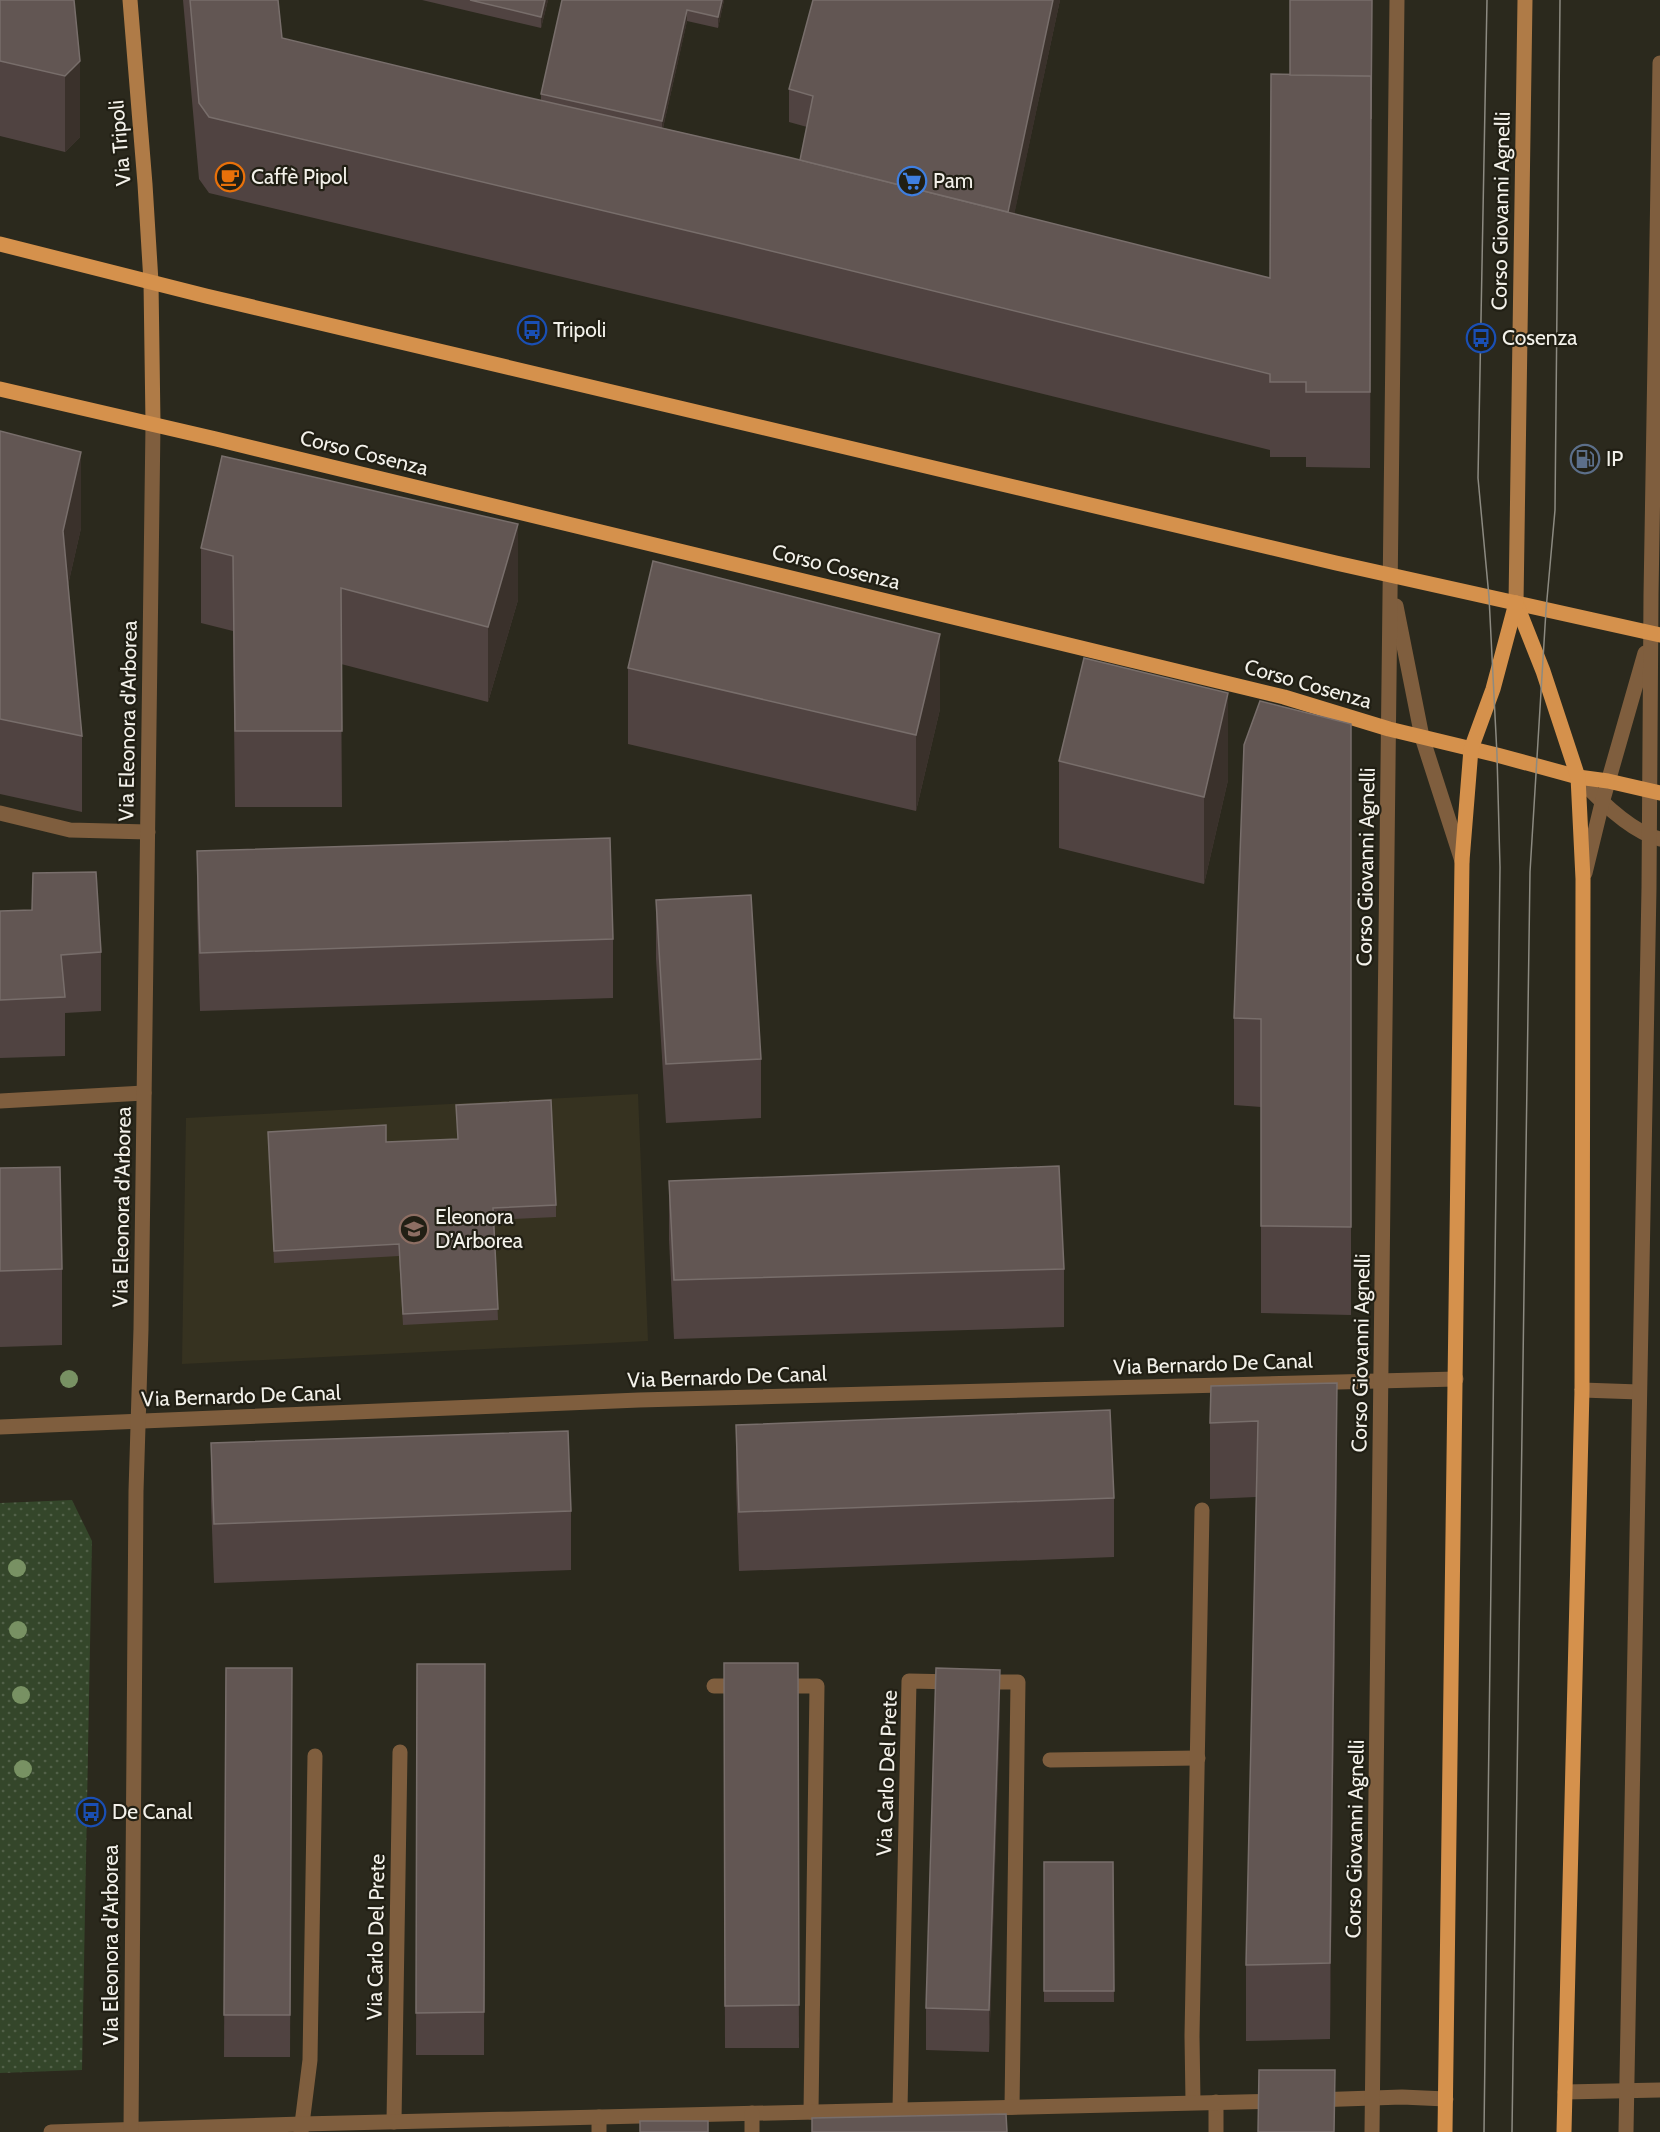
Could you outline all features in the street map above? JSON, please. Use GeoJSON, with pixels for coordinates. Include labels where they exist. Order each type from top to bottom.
{"type":"FeatureCollection","features":[{"type":"Feature","properties":{"kind":"main road","name":"Via Tripoli"},"geometry":{"type":"LineString","coordinates":[[130,0],[151,282]]}},
{"type":"Feature","properties":{"kind":"main road","name":"Corso Giovanni Agnelli"},"geometry":{"type":"LineString","coordinates":[[1445,2132],[1462,861],[1471,749],[1494,689],[1516,603],[1525,0]]}},
{"type":"Feature","properties":{"kind":"main road"},"geometry":{"type":"LineString","coordinates":[[0,244],[151,282],[1389,574],[1656,634]]}},
{"type":"Feature","properties":{"kind":"main road","name":"Via Eleonora d'Arborea"},"geometry":{"type":"LineString","coordinates":[[151,282],[153,424]]}},
{"type":"Feature","properties":{"kind":"main road","name":"Corso Cosenza"},"geometry":{"type":"LineString","coordinates":[[0,389],[1284,697],[1389,729],[1578,777],[1608,781],[1655,792]]}},
{"type":"Feature","properties":{"kind":"main road","name":"Corso Giovanni Agnelli"},"geometry":{"type":"LineString","coordinates":[[1516,603],[1543,671],[1578,777],[1583,879],[1582,1390],[1564,2132]]}},
{"type":"Feature","properties":{"kind":"street","name":"Corso Giovanni Agnelli"},"geometry":{"type":"LineString","coordinates":[[1372,2132],[1397,0]]}},
{"type":"Feature","properties":{"kind":"street","name":"Corso Giovanni Agnelli"},"geometry":{"type":"LineString","coordinates":[[1626,2132],[1639,1392],[1655,792],[1660,63]]}},
{"type":"Feature","properties":{"kind":"street","name":"Via Eleonora d'Arborea"},"geometry":{"type":"LineString","coordinates":[[131,2131],[136,1491],[139,1421],[153,424]]}},
{"type":"Feature","properties":{"kind":"street","name":"Corso Giovanni Agnelli"},"geometry":{"type":"LineString","coordinates":[[1389,574],[1422,737],[1462,861]]}},
{"type":"Feature","properties":{"kind":"street","name":"Corso Giovanni Agnelli"},"geometry":{"type":"LineString","coordinates":[[1583,879],[1608,781],[1656,634]]}},
{"type":"Feature","properties":{"kind":"street"},"geometry":{"type":"LineString","coordinates":[[1578,777],[1602,803],[1654,837]]}},
{"type":"Feature","properties":{"kind":"street"},"geometry":{"type":"LineString","coordinates":[[0,813],[70,830],[148,831]]}},
{"type":"Feature","properties":{"kind":"street"},"geometry":{"type":"LineString","coordinates":[[0,1101],[144,1093]]}},
{"type":"Feature","properties":{"kind":"street","name":"Via Bernardo De Canal"},"geometry":{"type":"LineString","coordinates":[[0,1427],[639,1400],[1456,1379]]}},
{"type":"Feature","properties":{"kind":"street"},"geometry":{"type":"LineString","coordinates":[[1582,1390],[1639,1392]]}},
{"type":"Feature","properties":{"kind":"street"},"geometry":{"type":"LineString","coordinates":[[1193,2102],[1192,2036],[1202,1510]]}},
{"type":"Feature","properties":{"kind":"street","name":"Via Carlo Del Prete"},"geometry":{"type":"LineString","coordinates":[[900,2109],[909,1681],[1017,1682],[1012,2107]]}},
{"type":"Feature","properties":{"kind":"street"},"geometry":{"type":"LineString","coordinates":[[714,1686],[817,1686],[811,2112]]}},
{"type":"Feature","properties":{"kind":"street","name":"Via Carlo Del Prete"},"geometry":{"type":"LineString","coordinates":[[394,2122],[400,1752]]}},
{"type":"Feature","properties":{"kind":"street"},"geometry":{"type":"LineString","coordinates":[[302,2128],[310,2060],[315,1756]]}},
{"type":"Feature","properties":{"kind":"street"},"geometry":{"type":"LineString","coordinates":[[1050,1760],[1198,1758]]}},
{"type":"Feature","properties":{"kind":"street"},"geometry":{"type":"LineString","coordinates":[[1565,2092],[1660,2090]]}},
{"type":"Feature","properties":{"kind":"street"},"geometry":{"type":"LineString","coordinates":[[51,2132],[302,2128],[394,2122],[599,2124],[752,2113],[1193,2102],[1446,2099]]}},
{"type":"Feature","properties":{"kind":"street"},"geometry":{"type":"LineString","coordinates":[[1216,2102],[1216,2132]]}},
{"type":"Feature","properties":{"kind":"street"},"geometry":{"type":"LineString","coordinates":[[752,2113],[752,2132]]}},
{"type":"Feature","properties":{"kind":"shaded area","name":"Eleonora D’Arborea"},"geometry":{"type":"Polygon","coordinates":[[[638,1094],[648,1341],[182,1364],[186,1118],[638,1094]]]}},
{"type":"Feature","properties":{"kind":"green space"},"geometry":{"type":"Polygon","coordinates":[[[72,1500],[92,1541],[82,2070],[0,2073],[0,1503],[72,1500]]]}},
{"type":"Feature","properties":{"kind":"building"},"geometry":{"type":"Polygon","coordinates":[[[0,0],[74,0],[80,61],[65,76],[0,61],[0,0]]]}},
{"type":"Feature","properties":{"kind":"building"},"geometry":{"type":"Polygon","coordinates":[[[190,0],[278,0],[282,38],[792,158],[1270,278],[1271,74],[1371,76],[1370,392],[1306,392],[1306,382],[1270,382],[1270,374],[735,242],[209,117],[199,103],[190,0]]]}},
{"type":"Feature","properties":{"kind":"building"},"geometry":{"type":"Polygon","coordinates":[[[470,0],[545,0],[541,17],[470,0]]]}},
{"type":"Feature","properties":{"kind":"building"},"geometry":{"type":"Polygon","coordinates":[[[562,0],[722,0],[718,17],[687,10],[662,121],[541,94],[562,0]]]}},
{"type":"Feature","properties":{"kind":"building","name":"Pam"},"geometry":{"type":"Polygon","coordinates":[[[813,0],[1053,0],[1008,212],[800,160],[813,96],[789,89],[813,0]]]}},
{"type":"Feature","properties":{"kind":"building"},"geometry":{"type":"Polygon","coordinates":[[[1290,0],[1372,0],[1371,119],[1371,76],[1290,75],[1290,0]]]}},
{"type":"Feature","properties":{"kind":"building"},"geometry":{"type":"Polygon","coordinates":[[[0,431],[81,452],[63,531],[82,736],[0,719],[0,431]]]}},
{"type":"Feature","properties":{"kind":"building"},"geometry":{"type":"Polygon","coordinates":[[[222,456],[518,524],[488,627],[341,588],[342,731],[235,731],[233,556],[201,548],[222,456]]]}},
{"type":"Feature","properties":{"kind":"building"},"geometry":{"type":"Polygon","coordinates":[[[653,561],[940,634],[916,735],[628,668],[653,561]]]}},
{"type":"Feature","properties":{"kind":"building"},"geometry":{"type":"Polygon","coordinates":[[[1084,658],[1228,693],[1204,797],[1059,761],[1084,658]]]}},
{"type":"Feature","properties":{"kind":"building"},"geometry":{"type":"Polygon","coordinates":[[[1260,701],[1351,724],[1351,1227],[1261,1226],[1261,1019],[1234,1018],[1244,745],[1260,701]]]}},
{"type":"Feature","properties":{"kind":"building"},"geometry":{"type":"Polygon","coordinates":[[[610,838],[613,939],[200,953],[197,851],[610,838]]]}},
{"type":"Feature","properties":{"kind":"building"},"geometry":{"type":"Polygon","coordinates":[[[96,872],[101,952],[61,955],[65,997],[0,1000],[0,911],[32,910],[33,873],[96,872]]]}},
{"type":"Feature","properties":{"kind":"building"},"geometry":{"type":"Polygon","coordinates":[[[751,895],[761,1059],[666,1064],[656,900],[751,895]]]}},
{"type":"Feature","properties":{"kind":"building"},"geometry":{"type":"Polygon","coordinates":[[[551,1100],[556,1205],[493,1208],[498,1309],[403,1314],[399,1244],[274,1251],[268,1132],[386,1125],[386,1142],[458,1139],[456,1105],[551,1100]]]}},
{"type":"Feature","properties":{"kind":"building"},"geometry":{"type":"Polygon","coordinates":[[[1059,1166],[1064,1269],[674,1280],[669,1181],[1059,1166]]]}},
{"type":"Feature","properties":{"kind":"building"},"geometry":{"type":"Polygon","coordinates":[[[60,1167],[62,1269],[0,1271],[0,1168],[60,1167]]]}},
{"type":"Feature","properties":{"kind":"building"},"geometry":{"type":"Polygon","coordinates":[[[1337,1383],[1330,1963],[1246,1965],[1258,1421],[1210,1423],[1211,1386],[1337,1383]]]}},
{"type":"Feature","properties":{"kind":"building"},"geometry":{"type":"Polygon","coordinates":[[[1110,1410],[1114,1498],[739,1512],[736,1425],[1110,1410]]]}},
{"type":"Feature","properties":{"kind":"building"},"geometry":{"type":"Polygon","coordinates":[[[568,1431],[571,1511],[214,1524],[211,1443],[568,1431]]]}},
{"type":"Feature","properties":{"kind":"building"},"geometry":{"type":"Polygon","coordinates":[[[724,1663],[798,1663],[799,2005],[725,2006],[724,1663]]]}},
{"type":"Feature","properties":{"kind":"building"},"geometry":{"type":"Polygon","coordinates":[[[417,1664],[485,1664],[484,2012],[416,2013],[417,1664]]]}},
{"type":"Feature","properties":{"kind":"building"},"geometry":{"type":"Polygon","coordinates":[[[226,1668],[292,1668],[290,2015],[224,2015],[226,1668]]]}},
{"type":"Feature","properties":{"kind":"building"},"geometry":{"type":"Polygon","coordinates":[[[936,1668],[1000,1670],[989,2010],[926,2008],[936,1668]]]}},
{"type":"Feature","properties":{"kind":"building"},"geometry":{"type":"Polygon","coordinates":[[[1044,1862],[1113,1862],[1114,1991],[1044,1991],[1044,1862]]]}},
{"type":"Feature","properties":{"kind":"building"},"geometry":{"type":"Polygon","coordinates":[[[1259,2070],[1335,2070],[1334,2132],[1258,2132],[1259,2070]]]}},
{"type":"Feature","properties":{"kind":"building"},"geometry":{"type":"Polygon","coordinates":[[[1006,2114],[1007,2132],[812,2132],[812,2118],[1006,2114]]]}},
{"type":"Feature","properties":{"kind":"building"},"geometry":{"type":"Polygon","coordinates":[[[640,2121],[708,2121],[708,2132],[640,2132],[640,2121]]]}},
{"type":"Feature","properties":{"kind":"tram line"},"geometry":{"type":"LineString","coordinates":[[1484,2132],[1500,867],[1489,597],[1478,478],[1487,0]]}},
{"type":"Feature","properties":{"kind":"tram line"},"geometry":{"type":"LineString","coordinates":[[1512,2132],[1530,872],[1546,610],[1555,510],[1560,0]]}},
{"type":"Feature","properties":{"kind":"place","name":"Caffè Pipol"},"geometry":{"type":"Point","coordinates":[230,177]}},
{"type":"Feature","properties":{"kind":"place","name":"Pam"},"geometry":{"type":"Point","coordinates":[912,181]}},
{"type":"Feature","properties":{"kind":"place","name":"Tripoli"},"geometry":{"type":"Point","coordinates":[532,330]}},
{"type":"Feature","properties":{"kind":"place","name":"Cosenza"},"geometry":{"type":"Point","coordinates":[1481,338]}},
{"type":"Feature","properties":{"kind":"place","name":"IP"},"geometry":{"type":"Point","coordinates":[1585,459]}},
{"type":"Feature","properties":{"kind":"place","name":"Eleonora D’Arborea"},"geometry":{"type":"Point","coordinates":[414,1229]}},
{"type":"Feature","properties":{"kind":"place","name":"De Canal"},"geometry":{"type":"Point","coordinates":[91,1812]}}]}
